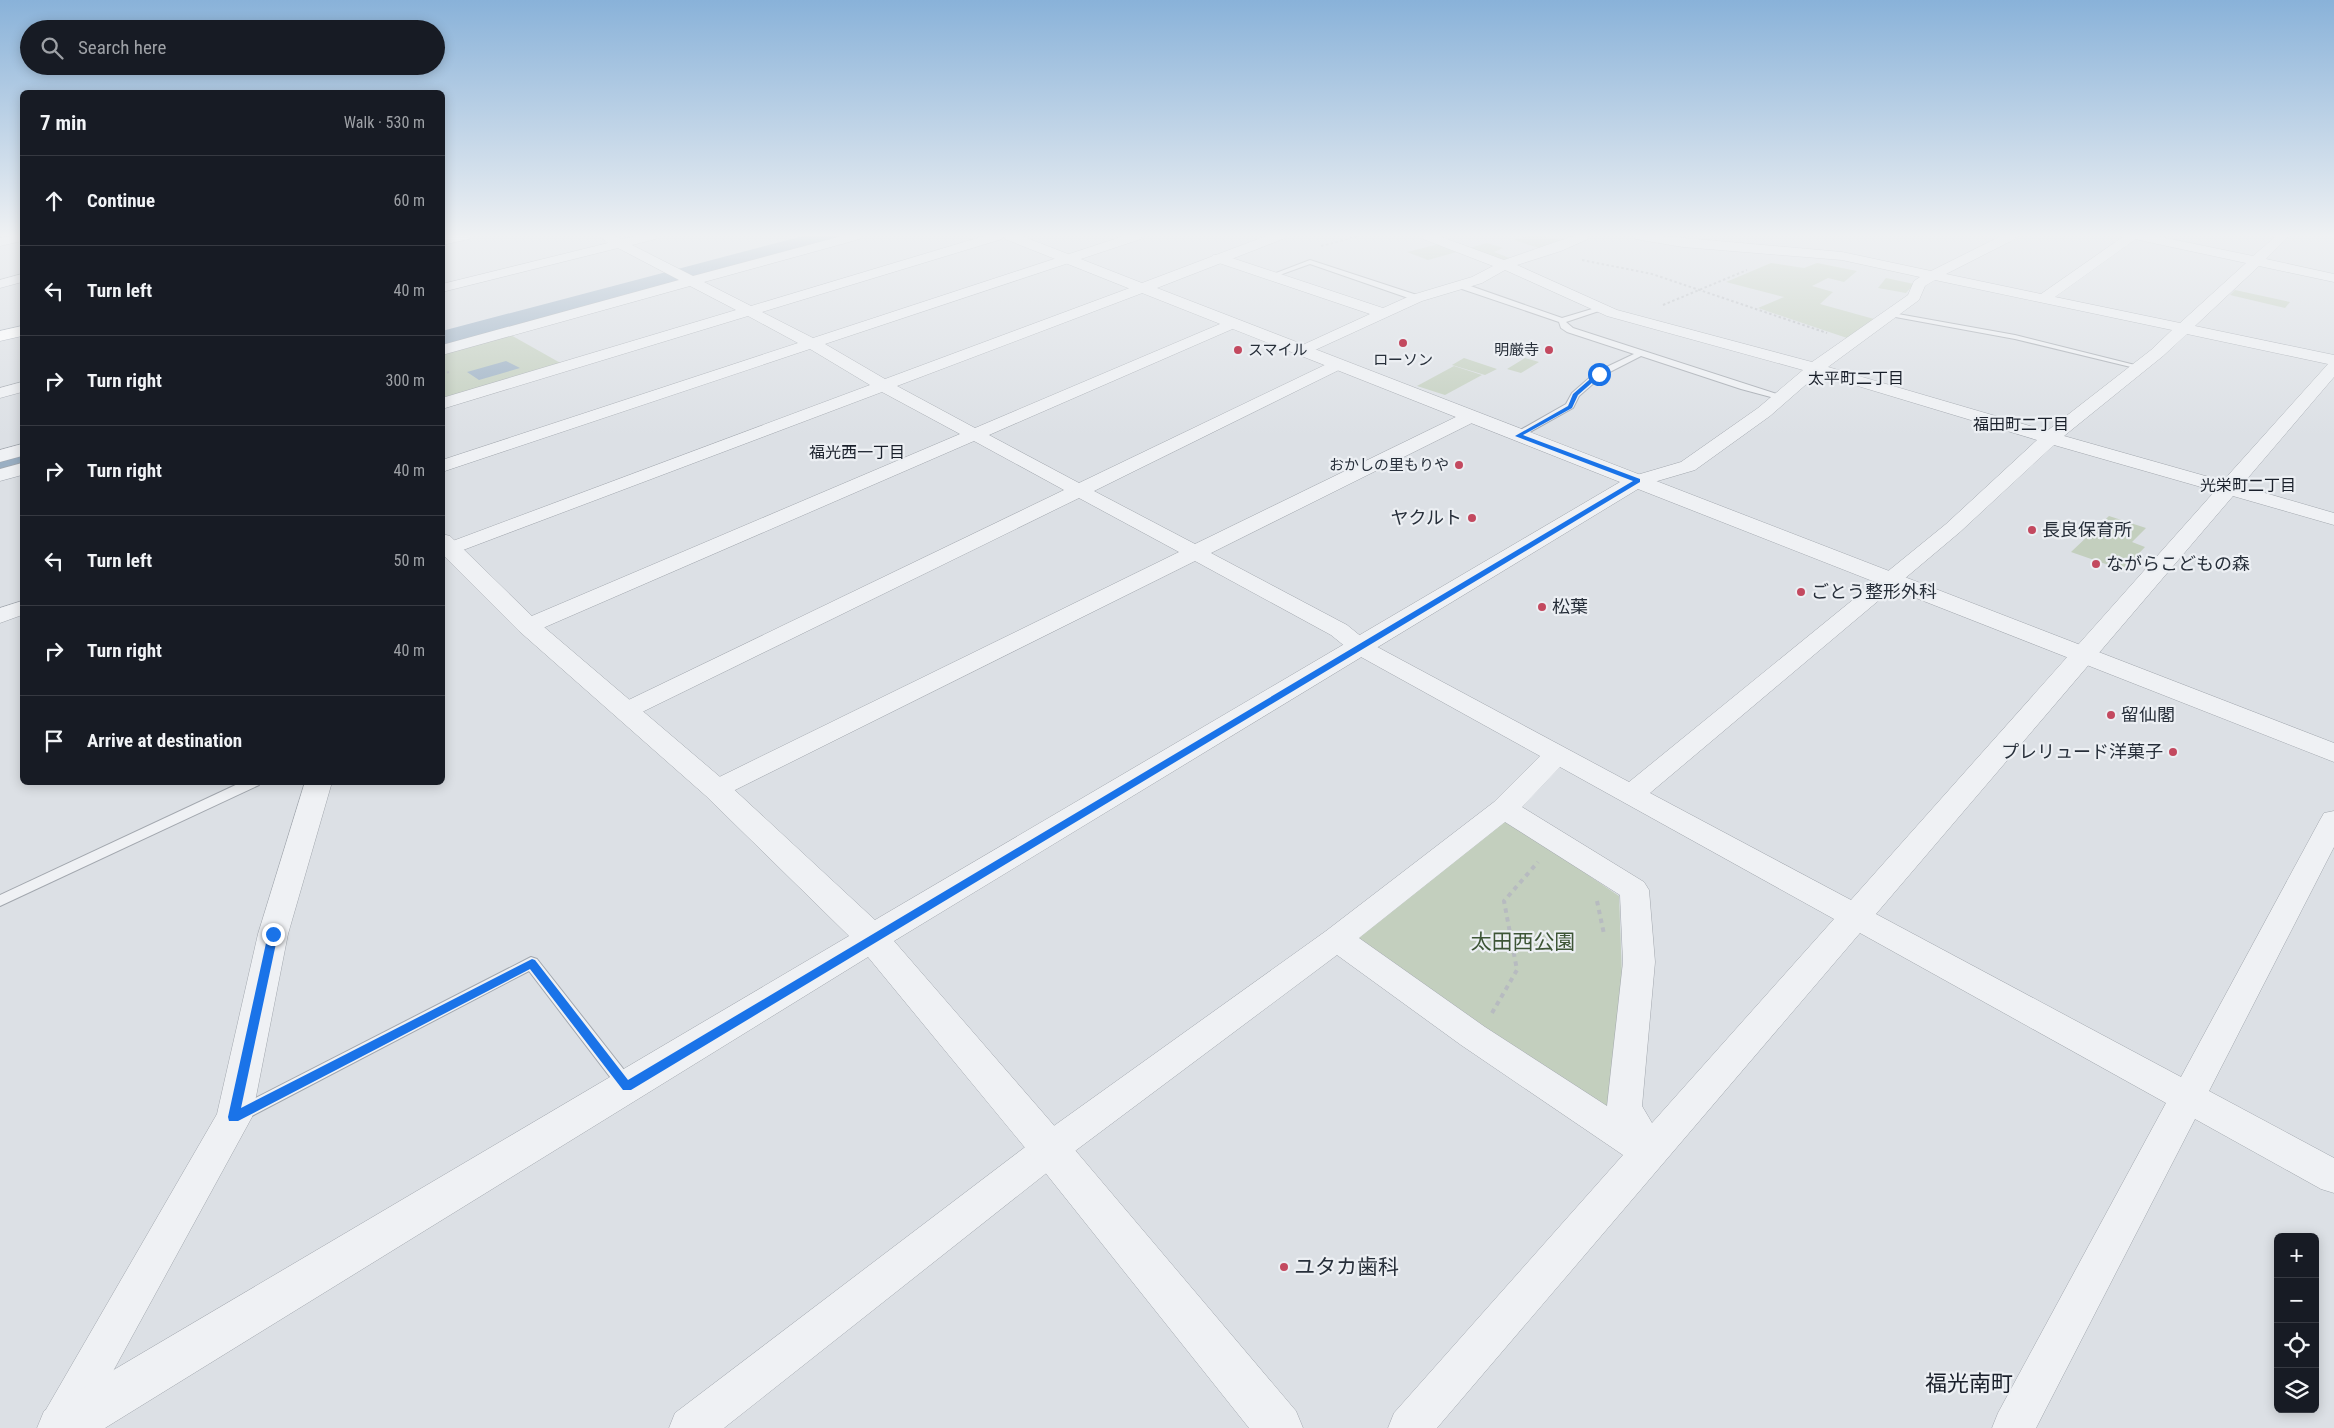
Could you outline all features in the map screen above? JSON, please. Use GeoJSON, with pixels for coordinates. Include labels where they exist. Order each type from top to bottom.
{"type":"FeatureCollection","features":[{"type":"Feature","properties":{"kind":"main road"},"geometry":{"type":"LineString","coordinates":[[0,336],[20,331]]}},
{"type":"Feature","properties":{"kind":"main road"},"geometry":{"type":"LineString","coordinates":[[0,344],[20,339]]}},
{"type":"Feature","properties":{"kind":"street"},"geometry":{"type":"LineString","coordinates":[[445,349],[600,303]]}},
{"type":"Feature","properties":{"kind":"street"},"geometry":{"type":"LineString","coordinates":[[734,303],[813,344],[884,386],[1339,630],[1360,647],[2334,1177]]}},
{"type":"Feature","properties":{"kind":"street"},"geometry":{"type":"LineString","coordinates":[[445,403],[776,303]]}},
{"type":"Feature","properties":{"kind":"street"},"geometry":{"type":"LineString","coordinates":[[445,465],[937,303]]}},
{"type":"Feature","properties":{"kind":"street"},"geometry":{"type":"LineString","coordinates":[[1104,303],[884,386],[446,547],[528,626],[716,789],[872,938],[1050,1149],[1279,1428]]}},
{"type":"Feature","properties":{"kind":"street"},"geometry":{"type":"LineString","coordinates":[[1176,303],[2334,753]]}},
{"type":"Feature","properties":{"kind":"street"},"geometry":{"type":"LineString","coordinates":[[1352,303],[1383,313]]}},
{"type":"Feature","properties":{"kind":"street"},"geometry":{"type":"LineString","coordinates":[[1302,351],[1406,303]]}},
{"type":"Feature","properties":{"kind":"street"},"geometry":{"type":"LineString","coordinates":[[1587,303],[1630,319],[1815,368],[2050,438],[2334,519]]}},
{"type":"Feature","properties":{"kind":"street"},"geometry":{"type":"LineString","coordinates":[[60,1428],[872,938],[1638,481],[1688,466],[1764,412],[1815,368],[1906,303]]}},
{"type":"Feature","properties":{"kind":"street"},"geometry":{"type":"LineString","coordinates":[[2066,303],[2334,360]]}},
{"type":"Feature","properties":{"kind":"street"},"geometry":{"type":"LineString","coordinates":[[1630,795],[1953,528],[2050,438],[2139,367],[2209,303]]}},
{"type":"Feature","properties":{"kind":"street"},"geometry":{"type":"LineString","coordinates":[[528,626],[1232,324]]}},
{"type":"Feature","properties":{"kind":"street"},"geometry":{"type":"LineString","coordinates":[[625,711],[1337,365]]}},
{"type":"Feature","properties":{"kind":"street"},"geometry":{"type":"LineString","coordinates":[[1409,1428],[1856,918],[2334,367]]}},
{"type":"Feature","properties":{"kind":"street"},"geometry":{"type":"LineString","coordinates":[[0,393],[20,387]]}},
{"type":"Feature","properties":{"kind":"street"},"geometry":{"type":"LineString","coordinates":[[716,789],[1470,418]]}},
{"type":"Feature","properties":{"kind":"street"},"geometry":{"type":"LineString","coordinates":[[0,456],[20,451]]}},
{"type":"Feature","properties":{"kind":"street"},"geometry":{"type":"LineString","coordinates":[[0,475],[20,470]]}},
{"type":"Feature","properties":{"kind":"street"},"geometry":{"type":"LineString","coordinates":[[0,616],[20,609]]}},
{"type":"Feature","properties":{"kind":"street"},"geometry":{"type":"LineString","coordinates":[[690,1428],[1050,1149],[1338,939],[1504,808],[1557,755]]}},
{"type":"Feature","properties":{"kind":"street"},"geometry":{"type":"LineString","coordinates":[[60,1428],[234,1117],[273,934],[318,785]]}},
{"type":"Feature","properties":{"kind":"street"},"geometry":{"type":"LineString","coordinates":[[1504,808],[1634,890],[1639,962],[1624,1107],[1650,1154]]}},
{"type":"Feature","properties":{"kind":"street"},"geometry":{"type":"LineString","coordinates":[[2013,1428],[2334,820]]}},
{"type":"Feature","properties":{"kind":"street"},"geometry":{"type":"LineString","coordinates":[[1338,939],[1473,1036],[1650,1154]]}},
{"type":"Feature","properties":{"kind":"lane"},"geometry":{"type":"LineString","coordinates":[[1509,303],[1562,321],[1599,308]]}},
{"type":"Feature","properties":{"kind":"lane"},"geometry":{"type":"LineString","coordinates":[[1890,314],[2015,337],[2139,367]]}},
{"type":"Feature","properties":{"kind":"lane"},"geometry":{"type":"LineString","coordinates":[[1562,321],[1564,326],[1570,330],[1744,387],[1782,397]]}},
{"type":"Feature","properties":{"kind":"lane"},"geometry":{"type":"LineString","coordinates":[[1518,436],[1570,406],[1575,395],[1599,374],[1641,353]]}},
{"type":"Feature","properties":{"kind":"lane"},"geometry":{"type":"LineString","coordinates":[[0,901],[248,785]]}},
{"type":"Feature","properties":{"kind":"lane"},"geometry":{"type":"LineString","coordinates":[[234,1117],[532,963],[627,1086]]}},
{"type":"Feature","properties":{"kind":"path"},"geometry":{"type":"LineString","coordinates":[[1658,307],[1668,303]]}},
{"type":"Feature","properties":{"kind":"path"},"geometry":{"type":"LineString","coordinates":[[1740,303],[1852,342]]}},
{"type":"Feature","properties":{"kind":"path"},"geometry":{"type":"LineString","coordinates":[[1489,1018],[1517,970],[1504,901],[1542,858],[1560,843]]}},
{"type":"Feature","properties":{"kind":"path"},"geometry":{"type":"LineString","coordinates":[[1592,897],[1599,903],[1605,940]]}},
{"type":"Feature","properties":{"kind":"green space"},"geometry":{"type":"Polygon","coordinates":[[[1771,303],[1821,303],[1820,304],[1874,319],[1847,338],[1758,308],[1771,303]]]}},
{"type":"Feature","properties":{"kind":"green space"},"geometry":{"type":"Polygon","coordinates":[[[2262,303],[2289,303],[2285,308],[2262,303]]]}},
{"type":"Feature","properties":{"kind":"green space"},"geometry":{"type":"Polygon","coordinates":[[[509,334],[564,365],[445,401],[445,351],[509,334]]]}},
{"type":"Feature","properties":{"kind":"green space"},"geometry":{"type":"Polygon","coordinates":[[[1464,358],[1497,369],[1485,375],[1452,365],[1464,358]]]}},
{"type":"Feature","properties":{"kind":"green space"},"geometry":{"type":"Polygon","coordinates":[[[1525,358],[1539,362],[1521,373],[1507,369],[1525,358]]]}},
{"type":"Feature","properties":{"kind":"green space"},"geometry":{"type":"Polygon","coordinates":[[[1454,366],[1482,375],[1445,395],[1417,386],[1454,366]]]}},
{"type":"Feature","properties":{"kind":"green space"},"geometry":{"type":"Polygon","coordinates":[[[2109,516],[2146,528],[2132,542],[2145,547],[2123,570],[2071,552],[2109,516]]]}},
{"type":"Feature","properties":{"kind":"green space","name":"太田西公園"},"geometry":{"type":"Polygon","coordinates":[[[1504,818],[1619,896],[1625,1057],[1606,1111],[1357,939],[1504,818]]]}},
{"type":"Feature","properties":{"kind":"water"},"geometry":{"type":"Polygon","coordinates":[[[506,361],[520,368],[479,380],[467,372],[506,361]]]}},
{"type":"Feature","properties":{"kind":"waterway"},"geometry":{"type":"LineString","coordinates":[[445,341],[588,303]]}},
{"type":"Feature","properties":{"kind":"waterway"},"geometry":{"type":"LineString","coordinates":[[0,469],[20,463]]}},
{"type":"Feature","properties":{"kind":"place","name":"ローソン"},"geometry":{"type":"Point","coordinates":[1403,343]}},
{"type":"Feature","properties":{"kind":"place","name":"スマイル"},"geometry":{"type":"Point","coordinates":[1238,350]}},
{"type":"Feature","properties":{"kind":"place","name":"明厳寺"},"geometry":{"type":"Point","coordinates":[1549,350]}},
{"type":"Feature","properties":{"kind":"place","name":"おかしの里もりや"},"geometry":{"type":"Point","coordinates":[1459,465]}},
{"type":"Feature","properties":{"kind":"place","name":"ヤクルト"},"geometry":{"type":"Point","coordinates":[1472,518]}},
{"type":"Feature","properties":{"kind":"place","name":"長良保育所"},"geometry":{"type":"Point","coordinates":[2032,530]}},
{"type":"Feature","properties":{"kind":"place","name":"ながらこどもの森"},"geometry":{"type":"Point","coordinates":[2096,564]}},
{"type":"Feature","properties":{"kind":"place","name":"ごとう整形外科"},"geometry":{"type":"Point","coordinates":[1801,592]}},
{"type":"Feature","properties":{"kind":"place","name":"松葉"},"geometry":{"type":"Point","coordinates":[1542,607]}},
{"type":"Feature","properties":{"kind":"place","name":"留仙閣"},"geometry":{"type":"Point","coordinates":[2111,715]}},
{"type":"Feature","properties":{"kind":"place","name":"プレリュード洋菓子"},"geometry":{"type":"Point","coordinates":[2173,752]}},
{"type":"Feature","properties":{"kind":"place","name":"ユタカ歯科"},"geometry":{"type":"Point","coordinates":[1284,1267]}},
{"type":"Feature","properties":{"kind":"district","name":"太平町二丁目"},"geometry":{"type":"Point","coordinates":[1856,378]}},
{"type":"Feature","properties":{"kind":"district","name":"福田町二丁目"},"geometry":{"type":"Point","coordinates":[2021,424]}},
{"type":"Feature","properties":{"kind":"district","name":"福光西一丁目"},"geometry":{"type":"Point","coordinates":[857,452]}},
{"type":"Feature","properties":{"kind":"district","name":"光栄町二丁目"},"geometry":{"type":"Point","coordinates":[2248,485]}},
{"type":"Feature","properties":{"kind":"district","name":"福光南町"},"geometry":{"type":"Point","coordinates":[1969,1383]}},
{"type":"Feature","properties":{"kind":"route"},"geometry":{"type":"LineString","coordinates":[[273,934],[234,1117],[532,963],[627,1086],[1638,481],[1518,436],[1560,414],[1570,406],[1575,395],[1599,374]]}}]}
